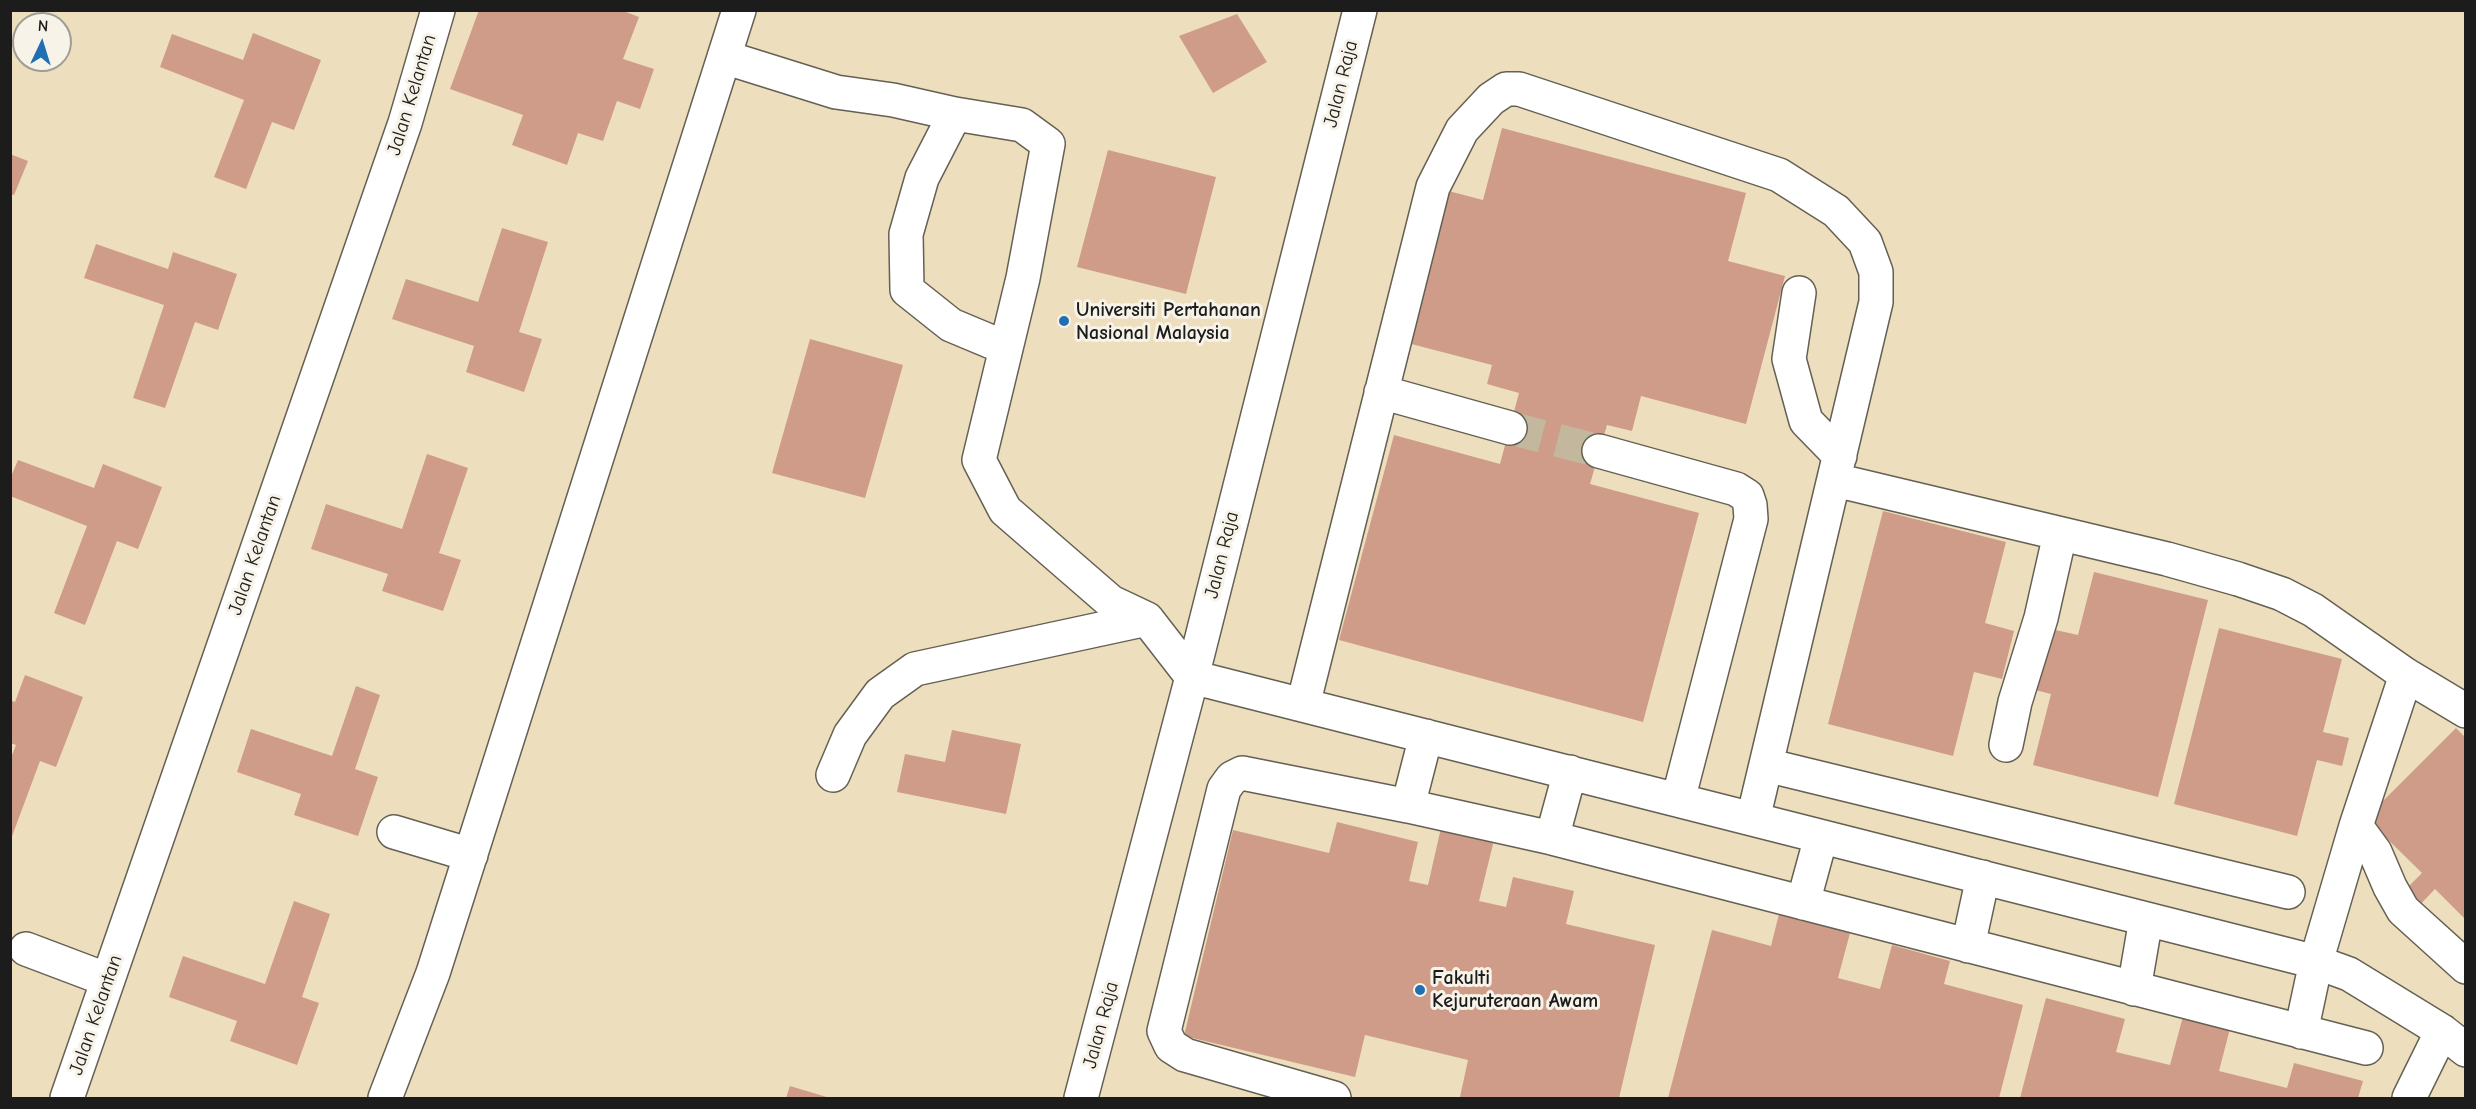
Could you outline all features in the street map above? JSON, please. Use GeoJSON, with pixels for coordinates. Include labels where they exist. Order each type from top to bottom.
{"type":"FeatureCollection","features":[{"type":"Feature","properties":{"kind":"street","name":"Jalan Kelantan"},"geometry":{"type":"LineString","coordinates":[[67,1098],[405,123],[438,10]]}},
{"type":"Feature","properties":{"kind":"street"},"geometry":{"type":"LineString","coordinates":[[386,1098],[433,973],[739,10]]}},
{"type":"Feature","properties":{"kind":"street","name":"Jalan Raja"},"geometry":{"type":"LineString","coordinates":[[1082,1098],[1192,677],[1360,10]]}},
{"type":"Feature","properties":{"kind":"street"},"geometry":{"type":"LineString","coordinates":[[724,57],[837,92],[893,100],[955,114],[1022,125],[1048,144],[1023,278],[979,460],[1005,510],[1111,602],[1147,619],[1192,677],[2316,962],[2349,974],[2454,1040],[2409,1098]]}},
{"type":"Feature","properties":{"kind":"street"},"geometry":{"type":"LineString","coordinates":[[1303,705],[1433,187],[1462,130],[1491,99],[1506,89],[1519,89],[1779,175],[1836,211],[1865,242],[1876,272],[1876,302],[1753,819]]}},
{"type":"Feature","properties":{"kind":"street"},"geometry":{"type":"LineString","coordinates":[[955,114],[922,178],[906,234],[907,290],[951,325],[1006,348]]}},
{"type":"Feature","properties":{"kind":"street"},"geometry":{"type":"LineString","coordinates":[[1798,293],[1789,359],[1806,421],[1838,468],[2060,534],[2178,562],[2282,594],[2313,609],[2406,675],[2466,711]]}},
{"type":"Feature","properties":{"kind":"street"},"geometry":{"type":"LineString","coordinates":[[1381,392],[1510,428]]}},
{"type":"Feature","properties":{"kind":"street"},"geometry":{"type":"LineString","coordinates":[[1599,451],[1736,489],[1747,496],[1750,505],[1751,519],[1678,800]]}},
{"type":"Feature","properties":{"kind":"street"},"geometry":{"type":"LineString","coordinates":[[2006,745],[2060,534]]}},
{"type":"Feature","properties":{"kind":"street"},"geometry":{"type":"LineString","coordinates":[[832,775],[850,735],[880,694],[915,669],[1147,619]]}},
{"type":"Feature","properties":{"kind":"street"},"geometry":{"type":"LineString","coordinates":[[2301,1032],[2316,962],[2356,826],[2406,675]]}},
{"type":"Feature","properties":{"kind":"street"},"geometry":{"type":"LineString","coordinates":[[1408,806],[1426,736]]}},
{"type":"Feature","properties":{"kind":"street"},"geometry":{"type":"LineString","coordinates":[[1766,765],[2288,892]]}},
{"type":"Feature","properties":{"kind":"street"},"geometry":{"type":"LineString","coordinates":[[1552,838],[1570,772]]}},
{"type":"Feature","properties":{"kind":"street"},"geometry":{"type":"LineString","coordinates":[[1334,1098],[1185,1055],[1171,1046],[1164,1031],[1224,789],[1232,778],[1242,773],[1552,838],[2366,1048]]}},
{"type":"Feature","properties":{"kind":"street"},"geometry":{"type":"LineString","coordinates":[[2356,826],[2375,852],[2403,910],[2466,968]]}},
{"type":"Feature","properties":{"kind":"street"},"geometry":{"type":"LineString","coordinates":[[394,832],[471,855]]}},
{"type":"Feature","properties":{"kind":"street"},"geometry":{"type":"LineString","coordinates":[[1803,903],[1821,837]]}},
{"type":"Feature","properties":{"kind":"street"},"geometry":{"type":"LineString","coordinates":[[1968,946],[1983,877]]}},
{"type":"Feature","properties":{"kind":"street"},"geometry":{"type":"LineString","coordinates":[[2134,989],[2146,919]]}},
{"type":"Feature","properties":{"kind":"street"},"geometry":{"type":"LineString","coordinates":[[26,949],[108,980]]}},
{"type":"Feature","properties":{"kind":"building"},"geometry":{"type":"Polygon","coordinates":[[[479,10],[621,10],[639,17],[623,59],[654,69],[640,109],[617,101],[603,141],[578,133],[567,165],[512,145],[523,115],[450,89],[479,10]]]}},
{"type":"Feature","properties":{"kind":"building"},"geometry":{"type":"Polygon","coordinates":[[[1237,14],[1267,62],[1213,93],[1179,36],[1237,14]]]}},
{"type":"Feature","properties":{"kind":"building"},"geometry":{"type":"Polygon","coordinates":[[[253,33],[321,60],[294,130],[272,122],[246,189],[214,177],[244,100],[160,67],[172,34],[243,60],[253,33]]]}},
{"type":"Feature","properties":{"kind":"building"},"geometry":{"type":"Polygon","coordinates":[[[1502,128],[1746,193],[1728,261],[1785,276],[1746,424],[1641,396],[1632,431],[1607,425],[1590,484],[1699,513],[1643,722],[1339,640],[1394,435],[1500,464],[1519,393],[1487,384],[1492,365],[1396,340],[1437,188],[1483,200],[1502,128]]]}},
{"type":"Feature","properties":{"kind":"building"},"geometry":{"type":"Polygon","coordinates":[[[1108,150],[1216,177],[1186,294],[1077,267],[1108,150]]]}},
{"type":"Feature","properties":{"kind":"building"},"geometry":{"type":"Polygon","coordinates":[[[10,154],[28,161],[14,195],[10,194],[10,154]]]}},
{"type":"Feature","properties":{"kind":"building"},"geometry":{"type":"Polygon","coordinates":[[[502,228],[548,242],[519,332],[542,339],[524,392],[466,372],[474,346],[392,319],[406,279],[478,302],[502,228]]]}},
{"type":"Feature","properties":{"kind":"building"},"geometry":{"type":"Polygon","coordinates":[[[96,244],[168,269],[173,252],[237,274],[218,330],[195,322],[165,408],[133,398],[164,305],[84,278],[96,244]]]}},
{"type":"Feature","properties":{"kind":"building"},"geometry":{"type":"Polygon","coordinates":[[[810,339],[903,365],[865,498],[772,473],[810,339]]]}},
{"type":"Feature","properties":{"kind":"building"},"geometry":{"type":"Polygon","coordinates":[[[427,454],[468,468],[439,553],[461,560],[443,611],[382,591],[388,574],[311,549],[326,504],[402,529],[427,454]]]}},
{"type":"Feature","properties":{"kind":"building"},"geometry":{"type":"Polygon","coordinates":[[[18,460],[94,488],[103,464],[162,487],[138,549],[117,541],[85,625],[54,613],[87,526],[10,496],[10,479],[18,460]]]}},
{"type":"Feature","properties":{"kind":"building"},"geometry":{"type":"Polygon","coordinates":[[[1883,511],[2006,542],[1985,623],[2014,631],[2002,679],[1974,672],[1953,756],[1828,724],[1883,511]]]}},
{"type":"Feature","properties":{"kind":"building"},"geometry":{"type":"Polygon","coordinates":[[[2094,572],[2208,600],[2158,797],[2033,765],[2051,694],[2027,688],[2042,627],[2078,635],[2094,572]]]}},
{"type":"Feature","properties":{"kind":"building"},"geometry":{"type":"Polygon","coordinates":[[[2219,628],[2342,659],[2323,732],[2349,738],[2342,766],[2317,760],[2297,836],[2174,804],[2219,628]]]}},
{"type":"Feature","properties":{"kind":"building"},"geometry":{"type":"Polygon","coordinates":[[[25,675],[83,697],[56,767],[40,761],[11,839],[10,760],[16,745],[10,743],[10,700],[15,702],[25,675]]]}},
{"type":"Feature","properties":{"kind":"building"},"geometry":{"type":"Polygon","coordinates":[[[356,686],[380,695],[355,769],[378,777],[358,836],[294,815],[301,794],[237,772],[251,729],[332,756],[356,686]]]}},
{"type":"Feature","properties":{"kind":"building"},"geometry":{"type":"Polygon","coordinates":[[[2456,728],[2466,738],[2466,920],[2435,889],[2414,911],[2399,896],[2422,873],[2366,818],[2456,728]]]}},
{"type":"Feature","properties":{"kind":"building"},"geometry":{"type":"Polygon","coordinates":[[[952,730],[1021,744],[1006,814],[897,792],[905,754],[945,762],[952,730]]]}},
{"type":"Feature","properties":{"kind":"building","name":"Fakulti Kejuruteraan Awam"},"geometry":{"type":"Polygon","coordinates":[[[1443,819],[1496,832],[1479,901],[1506,907],[1513,877],[1574,891],[1566,924],[1655,945],[1619,1098],[1460,1097],[1468,1060],[1365,1035],[1355,1077],[1184,1036],[1233,830],[1329,853],[1337,822],[1418,842],[1409,881],[1428,885],[1443,819]]]}},
{"type":"Feature","properties":{"kind":"building"},"geometry":{"type":"Polygon","coordinates":[[[294,901],[330,914],[302,997],[319,1003],[297,1065],[230,1041],[237,1021],[169,997],[183,956],[265,984],[294,901]]]}},
{"type":"Feature","properties":{"kind":"building"},"geometry":{"type":"Polygon","coordinates":[[[1779,914],[1850,933],[1838,978],[1880,989],[1892,945],[1950,961],[1944,984],[2023,1005],[1999,1098],[1668,1098],[1712,930],[1771,946],[1779,914]]]}},
{"type":"Feature","properties":{"kind":"building"},"geometry":{"type":"Polygon","coordinates":[[[2046,998],[2125,1019],[2116,1052],[2170,1065],[2186,1005],[2233,1017],[2219,1071],[2287,1088],[2294,1063],[2363,1081],[2358,1098],[2020,1098],[2046,998]]]}},
{"type":"Feature","properties":{"kind":"building"},"geometry":{"type":"Polygon","coordinates":[[[790,1086],[830,1098],[786,1098],[790,1086]]]}},
{"type":"Feature","properties":{"kind":"tunnel"},"geometry":{"type":"LineString","coordinates":[[1510,428],[1599,451]]}},
{"type":"Feature","properties":{"kind":"place","name":"Universiti Pertahanan Nasional Malaysia"},"geometry":{"type":"Point","coordinates":[1064,321]}},
{"type":"Feature","properties":{"kind":"place","name":"Fakulti Kejuruteraan Awam"},"geometry":{"type":"Point","coordinates":[1420,990]}}]}
